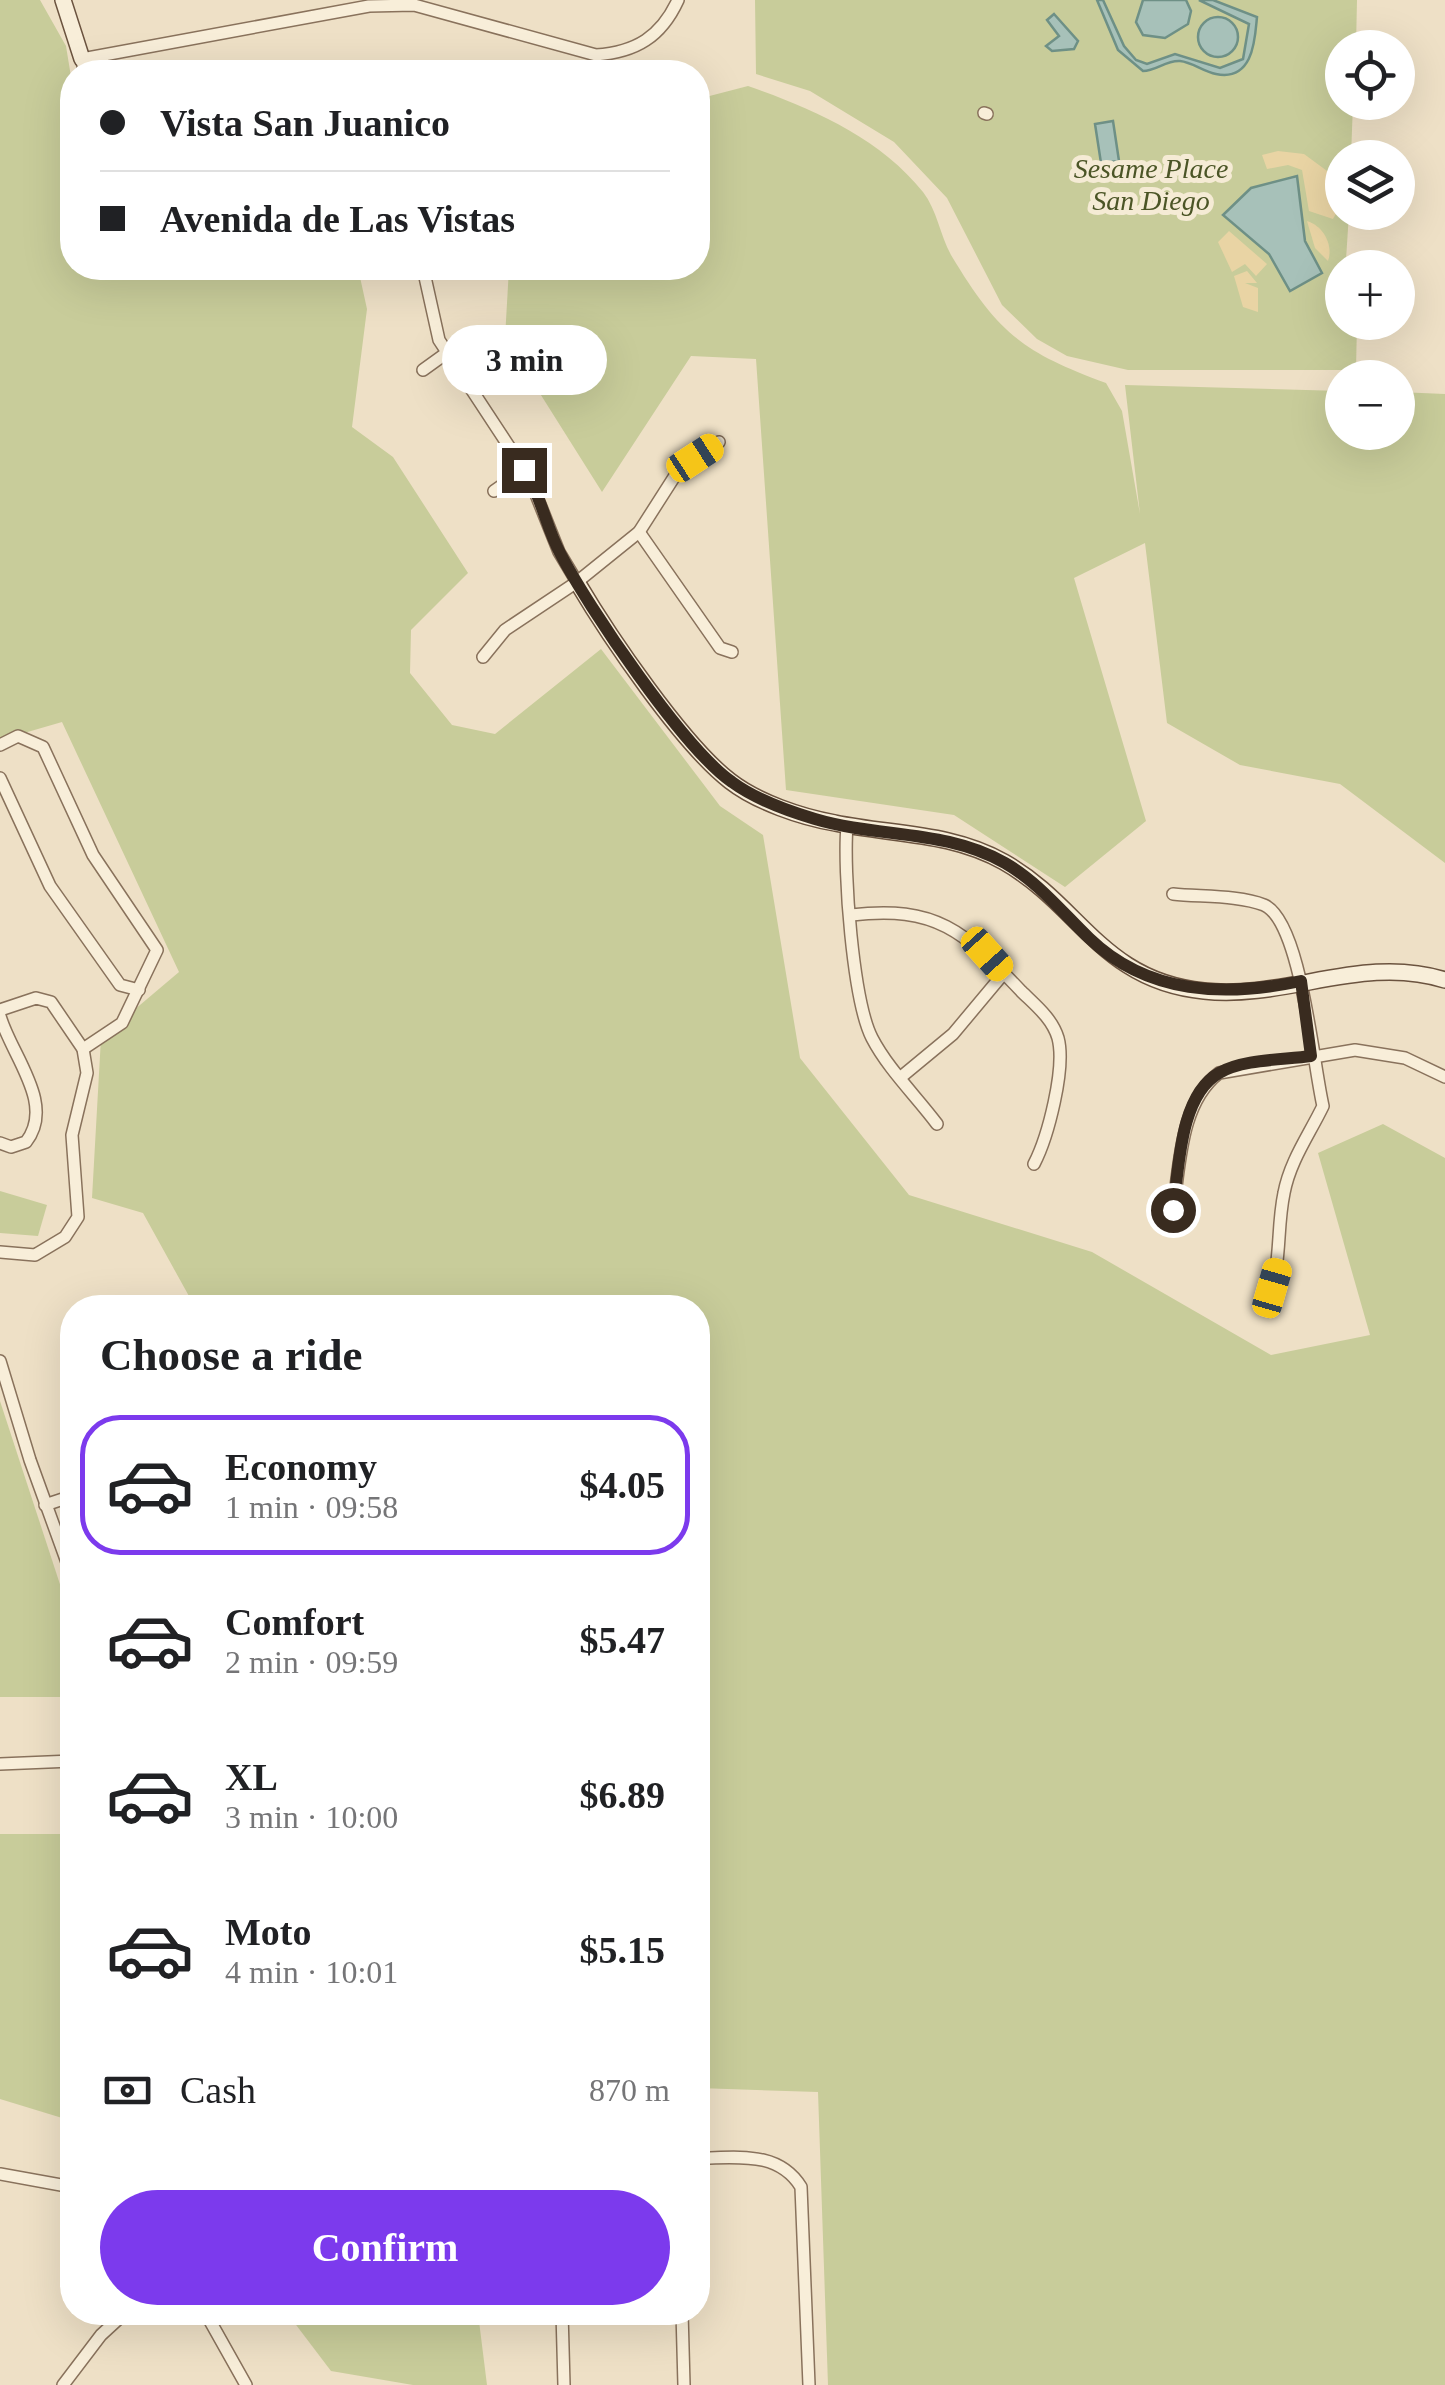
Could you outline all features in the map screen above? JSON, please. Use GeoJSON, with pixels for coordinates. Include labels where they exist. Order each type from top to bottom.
{"type":"FeatureCollection","features":[{"type":"Feature","properties":{"kind":"street"},"geometry":{"type":"LineString","coordinates":[[63,0],[81,60]]}},
{"type":"Feature","properties":{"kind":"street"},"geometry":{"type":"LineString","coordinates":[[110,60],[327,11],[414,5],[596,55],[622,53],[636,49],[667,23],[678,0]]}},
{"type":"Feature","properties":{"kind":"street"},"geometry":{"type":"LineString","coordinates":[[425,280],[435,328],[524,470],[559,552],[577,582],[683,730],[731,782],[800,814],[848,826],[941,838],[1000,860],[1028,876],[1093,942],[1146,976],[1202,991],[1248,991],[1375,971],[1445,980]]}},
{"type":"Feature","properties":{"kind":"street"},"geometry":{"type":"LineString","coordinates":[[423,370],[448,352]]}},
{"type":"Feature","properties":{"kind":"street"},"geometry":{"type":"LineString","coordinates":[[483,657],[505,630],[577,582],[639,532],[678,472],[719,442]]}},
{"type":"Feature","properties":{"kind":"street"},"geometry":{"type":"LineString","coordinates":[[494,491],[524,470]]}},
{"type":"Feature","properties":{"kind":"street"},"geometry":{"type":"LineString","coordinates":[[639,532],[720,648],[732,652]]}},
{"type":"Feature","properties":{"kind":"street"},"geometry":{"type":"LineString","coordinates":[[0,745],[18,736],[43,747],[93,856],[158,950],[122,1024],[83,1049]]}},
{"type":"Feature","properties":{"kind":"street"},"geometry":{"type":"LineString","coordinates":[[0,778],[50,886],[120,985],[138,990]]}},
{"type":"Feature","properties":{"kind":"street"},"geometry":{"type":"LineString","coordinates":[[848,826],[844,874],[864,1016],[873,1040],[938,1124]]}},
{"type":"Feature","properties":{"kind":"street"},"geometry":{"type":"LineString","coordinates":[[1173,894],[1263,904],[1281,916],[1301,981],[1311,1056],[1323,1106],[1290,1170],[1283,1195],[1280,1261],[1272,1288]]}},
{"type":"Feature","properties":{"kind":"street"},"geometry":{"type":"LineString","coordinates":[[851,915],[893,910],[930,916],[963,935],[1053,1024],[1061,1054],[1043,1146],[1034,1164]]}},
{"type":"Feature","properties":{"kind":"street"},"geometry":{"type":"LineString","coordinates":[[901,1077],[953,1034],[1004,972]]}},
{"type":"Feature","properties":{"kind":"street"},"geometry":{"type":"LineString","coordinates":[[0,1143],[12,1147],[26,1142],[37,1117],[32,1090],[0,1013],[36,998],[52,1002],[83,1049],[87,1073],[72,1135],[78,1217],[65,1236],[35,1255],[0,1252]]}},
{"type":"Feature","properties":{"kind":"street"},"geometry":{"type":"LineString","coordinates":[[1173,1210],[1188,1122],[1207,1082],[1232,1068],[1311,1056],[1380,1052],[1409,1059],[1445,1077]]}},
{"type":"Feature","properties":{"kind":"street"},"geometry":{"type":"LineString","coordinates":[[0,1362],[60,1544]]}},
{"type":"Feature","properties":{"kind":"street"},"geometry":{"type":"LineString","coordinates":[[45,1505],[60,1500]]}},
{"type":"Feature","properties":{"kind":"street"},"geometry":{"type":"LineString","coordinates":[[0,1764],[60,1762]]}},
{"type":"Feature","properties":{"kind":"street"},"geometry":{"type":"LineString","coordinates":[[710,2158],[766,2159],[792,2172],[802,2187],[809,2385]]}},
{"type":"Feature","properties":{"kind":"street"},"geometry":{"type":"LineString","coordinates":[[0,2174],[60,2185]]}},
{"type":"Feature","properties":{"kind":"street"},"geometry":{"type":"LineString","coordinates":[[63,2385],[113,2325]]}},
{"type":"Feature","properties":{"kind":"street"},"geometry":{"type":"LineString","coordinates":[[212,2325],[244,2384]]}},
{"type":"Feature","properties":{"kind":"street"},"geometry":{"type":"LineString","coordinates":[[562,2325],[564,2385]]}},
{"type":"Feature","properties":{"kind":"street"},"geometry":{"type":"LineString","coordinates":[[682,2325],[684,2385]]}},
{"type":"Feature","properties":{"kind":"green space"},"geometry":{"type":"Polygon","coordinates":[[[0,0],[40,0],[66,46],[68,60],[60,60],[60,280],[361,280],[367,309],[352,427],[393,457],[468,573],[411,630],[410,673],[452,725],[495,734],[601,649],[720,806],[763,835],[800,1058],[909,1195],[1092,1252],[1271,1355],[1370,1335],[1318,1153],[1383,1124],[1445,1158],[1445,2385],[828,2385],[818,2092],[710,2088],[710,1295],[188,1295],[143,1213],[92,1198],[101,1038],[179,972],[62,722],[0,740],[0,0]]]}},
{"type":"Feature","properties":{"kind":"green space","name":"Sesame Place San Diego"},"geometry":{"type":"Polygon","coordinates":[[[755,0],[1357,0],[1356,30],[1325,30],[1325,120],[1352,120],[1352,140],[1325,140],[1325,230],[1348,230],[1347,250],[1325,250],[1325,340],[1357,340],[1356,360],[1325,360],[1325,370],[1128,370],[1067,356],[1037,339],[1002,305],[947,198],[894,142],[810,91],[756,74],[755,0]]]}},
{"type":"Feature","properties":{"kind":"green space"},"geometry":{"type":"Polygon","coordinates":[[[748,86],[843,127],[886,155],[923,192],[951,255],[999,322],[1053,361],[1106,383],[1122,411],[1140,514],[1125,385],[1325,391],[1325,450],[1415,450],[1415,393],[1445,394],[1445,863],[1340,784],[1240,765],[1167,723],[1145,543],[1074,578],[1146,821],[1065,887],[954,815],[786,790],[756,359],[691,356],[602,492],[505,338],[508,280],[710,280],[710,96],[748,86]]]}},
{"type":"Feature","properties":{"kind":"green space"},"geometry":{"type":"Polygon","coordinates":[[[0,1191],[47,1205],[38,1236],[0,1233],[0,1191]]]}},
{"type":"Feature","properties":{"kind":"green space"},"geometry":{"type":"Polygon","coordinates":[[[0,1401],[60,1584],[60,1697],[0,1697],[0,1401]]]}},
{"type":"Feature","properties":{"kind":"green space"},"geometry":{"type":"Polygon","coordinates":[[[0,1834],[60,1834],[60,2117],[0,2099],[0,1834]]]}},
{"type":"Feature","properties":{"kind":"green space"},"geometry":{"type":"Polygon","coordinates":[[[296,2325],[480,2325],[487,2385],[413,2385],[331,2371],[296,2325]]]}},
{"type":"Feature","properties":{"kind":"sand"},"geometry":{"type":"Polygon","coordinates":[[[1278,151],[1304,154],[1325,169],[1325,216],[1309,211],[1302,170],[1288,165],[1267,169],[1262,155],[1278,151]]]}},
{"type":"Feature","properties":{"kind":"sand"},"geometry":{"type":"Polygon","coordinates":[[[1307,221],[1319,228],[1330,250],[1325,250],[1325,258],[1315,248],[1307,221]]]}},
{"type":"Feature","properties":{"kind":"sand"},"geometry":{"type":"Polygon","coordinates":[[[1229,231],[1267,264],[1256,276],[1245,264],[1232,272],[1218,242],[1229,231]]]}},
{"type":"Feature","properties":{"kind":"sand"},"geometry":{"type":"Polygon","coordinates":[[[1247,271],[1257,283],[1245,283],[1258,288],[1258,312],[1243,307],[1234,276],[1247,271]]]}},
{"type":"Feature","properties":{"kind":"water"},"geometry":{"type":"Polygon","coordinates":[[[1097,0],[1103,0],[1124,46],[1136,60],[1147,64],[1175,54],[1220,68],[1243,59],[1249,24],[1199,0],[1213,0],[1257,17],[1250,55],[1239,71],[1229,75],[1211,73],[1180,61],[1143,71],[1118,50],[1097,0]]]}},
{"type":"Feature","properties":{"kind":"water"},"geometry":{"type":"Polygon","coordinates":[[[1143,0],[1186,0],[1191,11],[1188,24],[1165,38],[1143,35],[1136,22],[1143,0]]]}},
{"type":"Feature","properties":{"kind":"water"},"geometry":{"type":"Polygon","coordinates":[[[1054,14],[1078,41],[1074,49],[1052,51],[1046,46],[1059,36],[1047,20],[1054,14]]]}},
{"type":"Feature","properties":{"kind":"water"},"geometry":{"type":"Polygon","coordinates":[[[1218,17],[1232,23],[1238,37],[1232,51],[1218,57],[1204,51],[1198,37],[1204,23],[1218,17]]]}},
{"type":"Feature","properties":{"kind":"water"},"geometry":{"type":"Polygon","coordinates":[[[1113,121],[1119,161],[1101,163],[1095,124],[1113,121]]]}},
{"type":"Feature","properties":{"kind":"water"},"geometry":{"type":"Polygon","coordinates":[[[1297,176],[1305,241],[1322,273],[1290,291],[1269,254],[1223,215],[1251,188],[1297,176]]]}},
{"type":"Feature","properties":{"kind":"route"},"geometry":{"type":"LineString","coordinates":[[524,470],[559,552],[591,605],[683,730],[731,782],[816,820],[941,838],[973,847],[1028,876],[1093,942],[1146,976],[1202,991],[1248,991],[1301,981],[1311,1056],[1232,1068],[1207,1082],[1188,1122],[1173,1210]]}}]}
